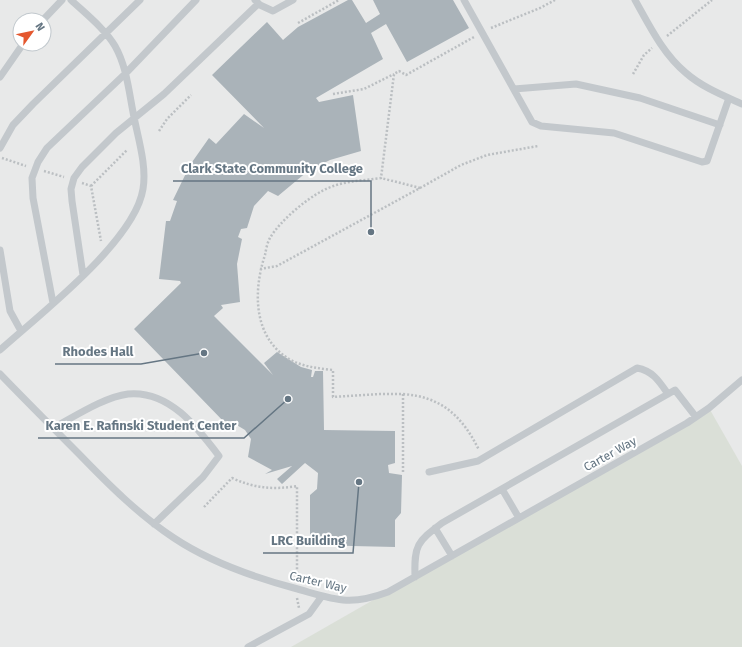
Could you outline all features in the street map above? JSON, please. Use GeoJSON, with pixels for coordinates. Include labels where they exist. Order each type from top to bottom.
{"type":"FeatureCollection","features":[{"type":"Feature","properties":{"kind":"lane"},"geometry":{"type":"LineString","coordinates":[[51,12],[62,0]]}},
{"type":"Feature","properties":{"kind":"lane"},"geometry":{"type":"LineString","coordinates":[[0,350],[53,303],[116,242],[131,219],[143,189],[142,152],[126,73],[115,46],[71,0]]}},
{"type":"Feature","properties":{"kind":"lane"},"geometry":{"type":"LineString","coordinates":[[0,148],[13,125],[140,0]]}},
{"type":"Feature","properties":{"kind":"lane"},"geometry":{"type":"LineString","coordinates":[[53,303],[33,198],[32,178],[38,162],[47,148],[126,73],[196,0]]}},
{"type":"Feature","properties":{"kind":"lane"},"geometry":{"type":"LineString","coordinates":[[83,275],[72,201],[71,189],[74,178],[116,133],[164,94],[256,2],[273,11],[293,0]]}},
{"type":"Feature","properties":{"kind":"lane"},"geometry":{"type":"LineString","coordinates":[[464,0],[532,122],[537,124],[614,133],[702,162],[707,161],[729,98]]}},
{"type":"Feature","properties":{"kind":"lane"},"geometry":{"type":"LineString","coordinates":[[635,0],[659,42],[685,73],[703,85],[742,104]]}},
{"type":"Feature","properties":{"kind":"lane"},"geometry":{"type":"LineString","coordinates":[[0,77],[17,52]]}},
{"type":"Feature","properties":{"kind":"lane"},"geometry":{"type":"LineString","coordinates":[[514,89],[576,84],[640,98],[720,125]]}},
{"type":"Feature","properties":{"kind":"lane"},"geometry":{"type":"LineString","coordinates":[[0,250],[10,311],[21,331]]}},
{"type":"Feature","properties":{"kind":"lane"},"geometry":{"type":"LineString","coordinates":[[429,472],[478,461],[637,368],[652,374],[668,394]]}},
{"type":"Feature","properties":{"kind":"lane","name":"Carter Way"},"geometry":{"type":"LineString","coordinates":[[0,374],[119,495],[154,524],[202,554],[235,569],[296,589],[341,601],[356,601],[388,592],[696,417],[742,380]]}},
{"type":"Feature","properties":{"kind":"lane"},"geometry":{"type":"LineString","coordinates":[[414,577],[416,546],[435,528],[675,390],[696,417]]}},
{"type":"Feature","properties":{"kind":"lane"},"geometry":{"type":"LineString","coordinates":[[53,428],[102,403],[128,394],[154,396],[179,411],[219,456],[203,477],[154,524]]}},
{"type":"Feature","properties":{"kind":"lane"},"geometry":{"type":"LineString","coordinates":[[502,489],[519,518]]}},
{"type":"Feature","properties":{"kind":"lane"},"geometry":{"type":"LineString","coordinates":[[435,528],[452,556]]}},
{"type":"Feature","properties":{"kind":"lane"},"geometry":{"type":"LineString","coordinates":[[248,647],[309,614],[322,596]]}},
{"type":"Feature","properties":{"kind":"path"},"geometry":{"type":"LineString","coordinates":[[298,23],[339,0]]}},
{"type":"Feature","properties":{"kind":"path"},"geometry":{"type":"LineString","coordinates":[[333,94],[364,89],[399,71],[406,75],[482,33],[555,0]]}},
{"type":"Feature","properties":{"kind":"path"},"geometry":{"type":"LineString","coordinates":[[633,74],[644,55],[712,0]]}},
{"type":"Feature","properties":{"kind":"path"},"geometry":{"type":"LineString","coordinates":[[381,178],[394,74]]}},
{"type":"Feature","properties":{"kind":"path"},"geometry":{"type":"LineString","coordinates":[[159,131],[167,119],[191,95]]}},
{"type":"Feature","properties":{"kind":"path"},"geometry":{"type":"LineString","coordinates":[[260,269],[277,266],[468,162],[487,155],[538,146]]}},
{"type":"Feature","properties":{"kind":"path"},"geometry":{"type":"LineString","coordinates":[[91,186],[127,150]]}},
{"type":"Feature","properties":{"kind":"path"},"geometry":{"type":"LineString","coordinates":[[420,188],[381,178],[344,182],[321,191],[299,207],[270,238],[260,269],[257,298],[260,322],[265,334],[279,351],[288,358],[304,366],[332,370],[333,397],[403,394],[431,399],[445,407],[464,424],[479,450]]}},
{"type":"Feature","properties":{"kind":"path"},"geometry":{"type":"LineString","coordinates":[[403,394],[403,472]]}},
{"type":"Feature","properties":{"kind":"path"},"geometry":{"type":"LineString","coordinates":[[204,507],[232,478],[247,485],[265,488],[297,486],[296,589],[299,608]]}},
{"type":"Feature","properties":{"kind":"shaded area"},"geometry":{"type":"Polygon","coordinates":[[[0,0],[742,0],[742,474],[300,647],[0,647],[0,0]]]}},
{"type":"Feature","properties":{"kind":"shaded area"},"geometry":{"type":"Polygon","coordinates":[[[709,408],[742,466],[742,647],[291,647],[709,408]]]}},
{"type":"Feature","properties":{"kind":"building"},"geometry":{"type":"Polygon","coordinates":[[[348,0],[352,0],[366,23],[380,14],[373,0],[453,0],[469,28],[407,62],[386,24],[371,33],[383,59],[316,98],[319,102],[353,95],[361,151],[330,160],[308,171],[278,196],[268,191],[254,206],[247,228],[241,229],[238,237],[242,239],[237,264],[240,302],[221,305],[223,308],[214,316],[273,375],[264,363],[277,352],[301,367],[312,370],[311,377],[313,377],[315,371],[323,371],[324,430],[395,431],[395,463],[388,465],[389,473],[402,475],[401,513],[395,520],[395,547],[310,545],[310,495],[317,489],[318,473],[305,463],[282,484],[277,479],[292,466],[265,474],[272,470],[248,457],[251,439],[245,430],[230,421],[226,424],[134,329],[181,283],[180,281],[159,279],[166,221],[170,221],[177,201],[173,200],[190,165],[209,138],[216,144],[244,114],[264,128],[212,75],[267,22],[283,40],[298,27],[348,0]]]}},
{"type":"Feature","properties":{"kind":"place","name":"Clark State Community College"},"geometry":{"type":"Point","coordinates":[371,232]}},
{"type":"Feature","properties":{"kind":"place","name":"Rhodes Hall"},"geometry":{"type":"Point","coordinates":[204,353]}},
{"type":"Feature","properties":{"kind":"place","name":"Karen E. Rafinski Student Center"},"geometry":{"type":"Point","coordinates":[288,399]}},
{"type":"Feature","properties":{"kind":"place","name":"LRC Building"},"geometry":{"type":"Point","coordinates":[359,482]}}]}
